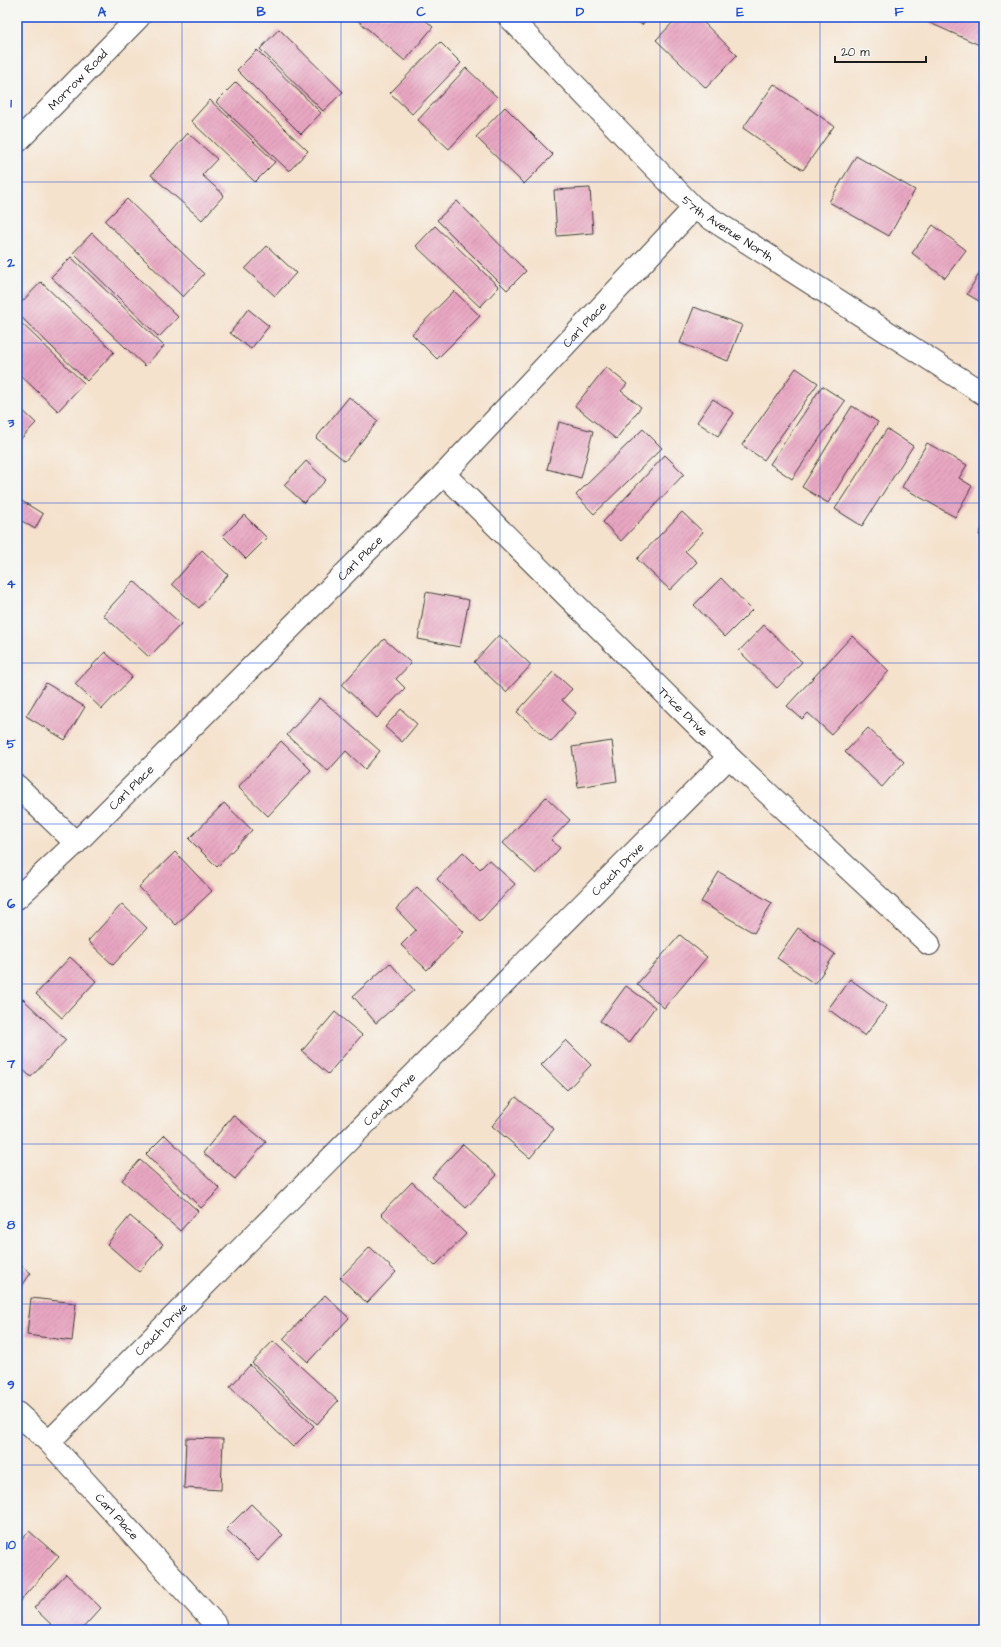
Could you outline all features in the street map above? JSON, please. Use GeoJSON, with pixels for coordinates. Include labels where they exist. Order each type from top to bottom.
{"type":"FeatureCollection","features":[{"type":"Feature","properties":{"kind":"street","name":"Morrow Road"},"geometry":{"type":"LineString","coordinates":[[17,142],[139,17]]}},
{"type":"Feature","properties":{"kind":"street","name":"57th Avenue North"},"geometry":{"type":"LineString","coordinates":[[509,17],[694,208],[984,394]]}},
{"type":"Feature","properties":{"kind":"street","name":"Carl Place"},"geometry":{"type":"LineString","coordinates":[[17,898],[76,844],[444,474],[694,208]]}},
{"type":"Feature","properties":{"kind":"street","name":"Trice Drive"},"geometry":{"type":"LineString","coordinates":[[444,474],[729,757],[929,944]]}},
{"type":"Feature","properties":{"kind":"street","name":"Couch Drive"},"geometry":{"type":"LineString","coordinates":[[49,1442],[729,757]]}},
{"type":"Feature","properties":{"kind":"street"},"geometry":{"type":"LineString","coordinates":[[17,786],[76,844]]}},
{"type":"Feature","properties":{"kind":"street","name":"Carl Place"},"geometry":{"type":"LineString","coordinates":[[17,1413],[49,1442],[215,1624]]}},
{"type":"Feature","properties":{"kind":"building"},"geometry":{"type":"Polygon","coordinates":[[[422,17],[433,27],[405,61],[355,18],[422,17]]]}},
{"type":"Feature","properties":{"kind":"building"},"geometry":{"type":"Polygon","coordinates":[[[631,17],[648,17],[642,25],[631,17]]]}},
{"type":"Feature","properties":{"kind":"building"},"geometry":{"type":"Polygon","coordinates":[[[678,17],[698,17],[737,55],[706,88],[656,40],[678,17]]]}},
{"type":"Feature","properties":{"kind":"building"},"geometry":{"type":"Polygon","coordinates":[[[933,17],[984,17],[984,47],[930,23],[933,17]]]}},
{"type":"Feature","properties":{"kind":"building"},"geometry":{"type":"Polygon","coordinates":[[[279,29],[343,92],[323,111],[260,49],[279,29]]]}},
{"type":"Feature","properties":{"kind":"building"},"geometry":{"type":"Polygon","coordinates":[[[440,42],[461,63],[412,114],[390,93],[440,42]]]}},
{"type":"Feature","properties":{"kind":"building"},"geometry":{"type":"Polygon","coordinates":[[[257,50],[321,113],[301,134],[237,70],[257,50]]]}},
{"type":"Feature","properties":{"kind":"building"},"geometry":{"type":"Polygon","coordinates":[[[466,68],[497,97],[449,149],[418,120],[466,68]]]}},
{"type":"Feature","properties":{"kind":"building"},"geometry":{"type":"Polygon","coordinates":[[[236,82],[308,151],[289,171],[216,102],[236,82]]]}},
{"type":"Feature","properties":{"kind":"building"},"geometry":{"type":"Polygon","coordinates":[[[774,84],[834,126],[803,170],[743,128],[774,84]]]}},
{"type":"Feature","properties":{"kind":"building"},"geometry":{"type":"Polygon","coordinates":[[[210,100],[275,162],[255,182],[191,121],[210,100]]]}},
{"type":"Feature","properties":{"kind":"building"},"geometry":{"type":"Polygon","coordinates":[[[505,107],[553,155],[524,184],[476,137],[505,107]]]}},
{"type":"Feature","properties":{"kind":"building"},"geometry":{"type":"Polygon","coordinates":[[[188,133],[217,159],[202,175],[224,195],[202,220],[151,175],[188,133]]]}},
{"type":"Feature","properties":{"kind":"building"},"geometry":{"type":"Polygon","coordinates":[[[856,156],[915,190],[889,236],[829,202],[856,156]]]}},
{"type":"Feature","properties":{"kind":"building"},"geometry":{"type":"Polygon","coordinates":[[[590,188],[593,233],[557,236],[554,190],[590,188]]]}},
{"type":"Feature","properties":{"kind":"building"},"geometry":{"type":"Polygon","coordinates":[[[127,199],[204,274],[183,297],[105,221],[127,199]]]}},
{"type":"Feature","properties":{"kind":"building"},"geometry":{"type":"Polygon","coordinates":[[[457,201],[526,271],[507,290],[437,220],[457,201]]]}},
{"type":"Feature","properties":{"kind":"building"},"geometry":{"type":"Polygon","coordinates":[[[933,225],[966,250],[945,278],[912,253],[933,225]]]}},
{"type":"Feature","properties":{"kind":"building"},"geometry":{"type":"Polygon","coordinates":[[[435,226],[499,287],[480,307],[416,246],[435,226]]]}},
{"type":"Feature","properties":{"kind":"building"},"geometry":{"type":"Polygon","coordinates":[[[92,233],[178,317],[159,337],[73,253],[92,233]]]}},
{"type":"Feature","properties":{"kind":"building"},"geometry":{"type":"Polygon","coordinates":[[[267,246],[296,273],[275,296],[245,269],[267,246]]]}},
{"type":"Feature","properties":{"kind":"building"},"geometry":{"type":"Polygon","coordinates":[[[71,257],[164,346],[145,366],[51,277],[71,257]]]}},
{"type":"Feature","properties":{"kind":"building"},"geometry":{"type":"Polygon","coordinates":[[[984,266],[984,304],[967,294],[984,266]]]}},
{"type":"Feature","properties":{"kind":"building"},"geometry":{"type":"Polygon","coordinates":[[[41,282],[114,352],[87,381],[17,313],[17,307],[41,282]]]}},
{"type":"Feature","properties":{"kind":"building"},"geometry":{"type":"Polygon","coordinates":[[[454,291],[480,316],[437,359],[412,334],[454,291]]]}},
{"type":"Feature","properties":{"kind":"building"},"geometry":{"type":"Polygon","coordinates":[[[694,307],[742,325],[728,361],[680,343],[694,307]]]}},
{"type":"Feature","properties":{"kind":"building"},"geometry":{"type":"Polygon","coordinates":[[[248,309],[269,326],[251,349],[230,333],[248,309]]]}},
{"type":"Feature","properties":{"kind":"building"},"geometry":{"type":"Polygon","coordinates":[[[17,319],[84,383],[58,411],[17,372],[17,319]]]}},
{"type":"Feature","properties":{"kind":"building"},"geometry":{"type":"Polygon","coordinates":[[[606,367],[627,384],[621,391],[641,407],[616,439],[575,406],[606,367]]]}},
{"type":"Feature","properties":{"kind":"building"},"geometry":{"type":"Polygon","coordinates":[[[796,368],[818,383],[764,460],[742,445],[796,368]]]}},
{"type":"Feature","properties":{"kind":"building"},"geometry":{"type":"Polygon","coordinates":[[[822,386],[845,401],[792,479],[770,464],[822,386]]]}},
{"type":"Feature","properties":{"kind":"building"},"geometry":{"type":"Polygon","coordinates":[[[349,397],[378,421],[345,461],[316,438],[349,397]]]}},
{"type":"Feature","properties":{"kind":"building"},"geometry":{"type":"Polygon","coordinates":[[[713,399],[734,413],[718,436],[697,422],[713,399]]]}},
{"type":"Feature","properties":{"kind":"building"},"geometry":{"type":"Polygon","coordinates":[[[17,405],[36,423],[17,443],[17,405]]]}},
{"type":"Feature","properties":{"kind":"building"},"geometry":{"type":"Polygon","coordinates":[[[852,406],[878,422],[828,503],[802,487],[852,406]]]}},
{"type":"Feature","properties":{"kind":"building"},"geometry":{"type":"Polygon","coordinates":[[[559,422],[593,431],[581,478],[547,469],[559,422]]]}},
{"type":"Feature","properties":{"kind":"building"},"geometry":{"type":"Polygon","coordinates":[[[643,429],[662,448],[594,514],[576,495],[643,429]]]}},
{"type":"Feature","properties":{"kind":"building"},"geometry":{"type":"Polygon","coordinates":[[[887,429],[913,446],[862,526],[835,509],[887,429]]]}},
{"type":"Feature","properties":{"kind":"building"},"geometry":{"type":"Polygon","coordinates":[[[927,443],[967,465],[959,478],[972,486],[955,517],[902,487],[927,443]]]}},
{"type":"Feature","properties":{"kind":"building"},"geometry":{"type":"Polygon","coordinates":[[[665,455],[684,474],[621,541],[603,522],[665,455]]]}},
{"type":"Feature","properties":{"kind":"building"},"geometry":{"type":"Polygon","coordinates":[[[306,461],[326,480],[304,503],[284,485],[306,461]]]}},
{"type":"Feature","properties":{"kind":"building"},"geometry":{"type":"Polygon","coordinates":[[[22,501],[43,514],[35,529],[17,518],[17,509],[22,501]]]}},
{"type":"Feature","properties":{"kind":"building"},"geometry":{"type":"Polygon","coordinates":[[[682,512],[703,532],[685,551],[697,562],[670,590],[637,559],[682,512]]]}},
{"type":"Feature","properties":{"kind":"building"},"geometry":{"type":"Polygon","coordinates":[[[244,515],[267,538],[246,559],[223,536],[244,515]]]}},
{"type":"Feature","properties":{"kind":"building"},"geometry":{"type":"Polygon","coordinates":[[[984,523],[984,537],[979,535],[984,523]]]}},
{"type":"Feature","properties":{"kind":"building"},"geometry":{"type":"Polygon","coordinates":[[[202,550],[228,575],[199,608],[172,584],[202,550]]]}},
{"type":"Feature","properties":{"kind":"building"},"geometry":{"type":"Polygon","coordinates":[[[721,578],[752,610],[725,637],[694,605],[721,578]]]}},
{"type":"Feature","properties":{"kind":"building"},"geometry":{"type":"Polygon","coordinates":[[[134,581],[181,624],[149,657],[103,615],[134,581]]]}},
{"type":"Feature","properties":{"kind":"building"},"geometry":{"type":"Polygon","coordinates":[[[426,592],[469,600],[460,647],[418,639],[426,592]]]}},
{"type":"Feature","properties":{"kind":"building"},"geometry":{"type":"Polygon","coordinates":[[[764,625],[802,662],[777,688],[739,651],[764,625]]]}},
{"type":"Feature","properties":{"kind":"building"},"geometry":{"type":"Polygon","coordinates":[[[499,635],[531,665],[506,692],[474,662],[499,635]]]}},
{"type":"Feature","properties":{"kind":"building"},"geometry":{"type":"Polygon","coordinates":[[[852,636],[889,671],[831,734],[808,713],[802,719],[787,706],[852,636]]]}},
{"type":"Feature","properties":{"kind":"building"},"geometry":{"type":"Polygon","coordinates":[[[384,639],[411,663],[396,679],[405,688],[377,718],[342,685],[384,639]]]}},
{"type":"Feature","properties":{"kind":"building"},"geometry":{"type":"Polygon","coordinates":[[[105,652],[132,677],[102,709],[75,684],[105,652]]]}},
{"type":"Feature","properties":{"kind":"building"},"geometry":{"type":"Polygon","coordinates":[[[553,672],[572,689],[562,700],[576,713],[551,742],[517,712],[553,672]]]}},
{"type":"Feature","properties":{"kind":"building"},"geometry":{"type":"Polygon","coordinates":[[[46,683],[85,707],[65,740],[26,716],[46,683]]]}},
{"type":"Feature","properties":{"kind":"building"},"geometry":{"type":"Polygon","coordinates":[[[320,698],[380,751],[365,769],[346,751],[328,771],[287,735],[320,698]]]}},
{"type":"Feature","properties":{"kind":"building"},"geometry":{"type":"Polygon","coordinates":[[[401,709],[417,724],[402,742],[385,727],[401,709]]]}},
{"type":"Feature","properties":{"kind":"building"},"geometry":{"type":"Polygon","coordinates":[[[868,728],[904,762],[882,787],[845,752],[868,728]]]}},
{"type":"Feature","properties":{"kind":"building"},"geometry":{"type":"Polygon","coordinates":[[[281,741],[311,770],[268,816],[238,787],[281,741]]]}},
{"type":"Feature","properties":{"kind":"building"},"geometry":{"type":"Polygon","coordinates":[[[612,741],[617,781],[578,787],[572,747],[612,741]]]}},
{"type":"Feature","properties":{"kind":"building"},"geometry":{"type":"Polygon","coordinates":[[[546,797],[570,820],[551,840],[560,848],[536,874],[503,843],[546,797]]]}},
{"type":"Feature","properties":{"kind":"building"},"geometry":{"type":"Polygon","coordinates":[[[224,803],[252,830],[217,867],[189,839],[224,803]]]}},
{"type":"Feature","properties":{"kind":"building"},"geometry":{"type":"Polygon","coordinates":[[[175,852],[212,891],[176,925],[139,887],[175,852]]]}},
{"type":"Feature","properties":{"kind":"building"},"geometry":{"type":"Polygon","coordinates":[[[463,852],[480,869],[489,860],[515,884],[480,921],[437,879],[463,852]]]}},
{"type":"Feature","properties":{"kind":"building"},"geometry":{"type":"Polygon","coordinates":[[[719,872],[772,903],[754,933],[701,902],[719,872]]]}},
{"type":"Feature","properties":{"kind":"building"},"geometry":{"type":"Polygon","coordinates":[[[417,887],[464,932],[427,970],[401,945],[416,930],[396,909],[417,887]]]}},
{"type":"Feature","properties":{"kind":"building"},"geometry":{"type":"Polygon","coordinates":[[[122,904],[147,928],[113,965],[88,941],[122,904]]]}},
{"type":"Feature","properties":{"kind":"building"},"geometry":{"type":"Polygon","coordinates":[[[798,928],[835,954],[815,984],[777,958],[798,928]]]}},
{"type":"Feature","properties":{"kind":"building"},"geometry":{"type":"Polygon","coordinates":[[[680,935],[707,957],[664,1008],[637,984],[680,935]]]}},
{"type":"Feature","properties":{"kind":"building"},"geometry":{"type":"Polygon","coordinates":[[[70,957],[96,981],[62,1018],[36,994],[70,957]]]}},
{"type":"Feature","properties":{"kind":"building"},"geometry":{"type":"Polygon","coordinates":[[[390,963],[414,990],[376,1023],[353,996],[390,963]]]}},
{"type":"Feature","properties":{"kind":"building"},"geometry":{"type":"Polygon","coordinates":[[[850,979],[887,1006],[865,1036],[828,1009],[850,979]]]}},
{"type":"Feature","properties":{"kind":"building"},"geometry":{"type":"Polygon","coordinates":[[[626,986],[655,1007],[629,1043],[600,1021],[626,986]]]}},
{"type":"Feature","properties":{"kind":"building"},"geometry":{"type":"Polygon","coordinates":[[[23,999],[66,1040],[31,1077],[17,1064],[17,1005],[23,999]]]}},
{"type":"Feature","properties":{"kind":"building"},"geometry":{"type":"Polygon","coordinates":[[[335,1012],[362,1035],[328,1074],[302,1051],[335,1012]]]}},
{"type":"Feature","properties":{"kind":"building"},"geometry":{"type":"Polygon","coordinates":[[[566,1040],[591,1065],[567,1090],[541,1065],[566,1040]]]}},
{"type":"Feature","properties":{"kind":"building"},"geometry":{"type":"Polygon","coordinates":[[[516,1097],[554,1129],[530,1158],[492,1126],[516,1097]]]}},
{"type":"Feature","properties":{"kind":"building"},"geometry":{"type":"Polygon","coordinates":[[[233,1115],[266,1142],[235,1179],[203,1153],[233,1115]]]}},
{"type":"Feature","properties":{"kind":"building"},"geometry":{"type":"Polygon","coordinates":[[[165,1135],[220,1189],[201,1208],[146,1154],[165,1135]]]}},
{"type":"Feature","properties":{"kind":"building"},"geometry":{"type":"Polygon","coordinates":[[[463,1144],[497,1175],[466,1208],[432,1177],[463,1144]]]}},
{"type":"Feature","properties":{"kind":"building"},"geometry":{"type":"Polygon","coordinates":[[[140,1160],[198,1211],[180,1231],[122,1180],[140,1160]]]}},
{"type":"Feature","properties":{"kind":"building"},"geometry":{"type":"Polygon","coordinates":[[[412,1182],[466,1234],[435,1266],[381,1214],[412,1182]]]}},
{"type":"Feature","properties":{"kind":"building"},"geometry":{"type":"Polygon","coordinates":[[[130,1216],[163,1244],[139,1272],[107,1244],[130,1216]]]}},
{"type":"Feature","properties":{"kind":"building"},"geometry":{"type":"Polygon","coordinates":[[[370,1247],[396,1272],[367,1303],[340,1278],[370,1247]]]}},
{"type":"Feature","properties":{"kind":"building"},"geometry":{"type":"Polygon","coordinates":[[[17,1263],[31,1273],[17,1293],[17,1263]]]}},
{"type":"Feature","properties":{"kind":"building"},"geometry":{"type":"Polygon","coordinates":[[[325,1295],[349,1318],[308,1362],[283,1339],[325,1295]]]}},
{"type":"Feature","properties":{"kind":"building"},"geometry":{"type":"Polygon","coordinates":[[[31,1298],[76,1303],[72,1341],[27,1335],[31,1298]]]}},
{"type":"Feature","properties":{"kind":"building"},"geometry":{"type":"Polygon","coordinates":[[[273,1341],[338,1401],[317,1424],[252,1363],[273,1341]]]}},
{"type":"Feature","properties":{"kind":"building"},"geometry":{"type":"Polygon","coordinates":[[[250,1365],[314,1426],[293,1447],[230,1387],[250,1365]]]}},
{"type":"Feature","properties":{"kind":"building"},"geometry":{"type":"Polygon","coordinates":[[[186,1438],[223,1439],[221,1490],[184,1488],[186,1438]]]}},
{"type":"Feature","properties":{"kind":"building"},"geometry":{"type":"Polygon","coordinates":[[[251,1504],[283,1535],[258,1561],[226,1529],[251,1504]]]}},
{"type":"Feature","properties":{"kind":"building"},"geometry":{"type":"Polygon","coordinates":[[[29,1531],[59,1557],[17,1604],[17,1544],[18,1545],[29,1531]]]}},
{"type":"Feature","properties":{"kind":"building"},"geometry":{"type":"Polygon","coordinates":[[[66,1574],[101,1608],[81,1630],[57,1630],[34,1608],[66,1574]]]}}]}
